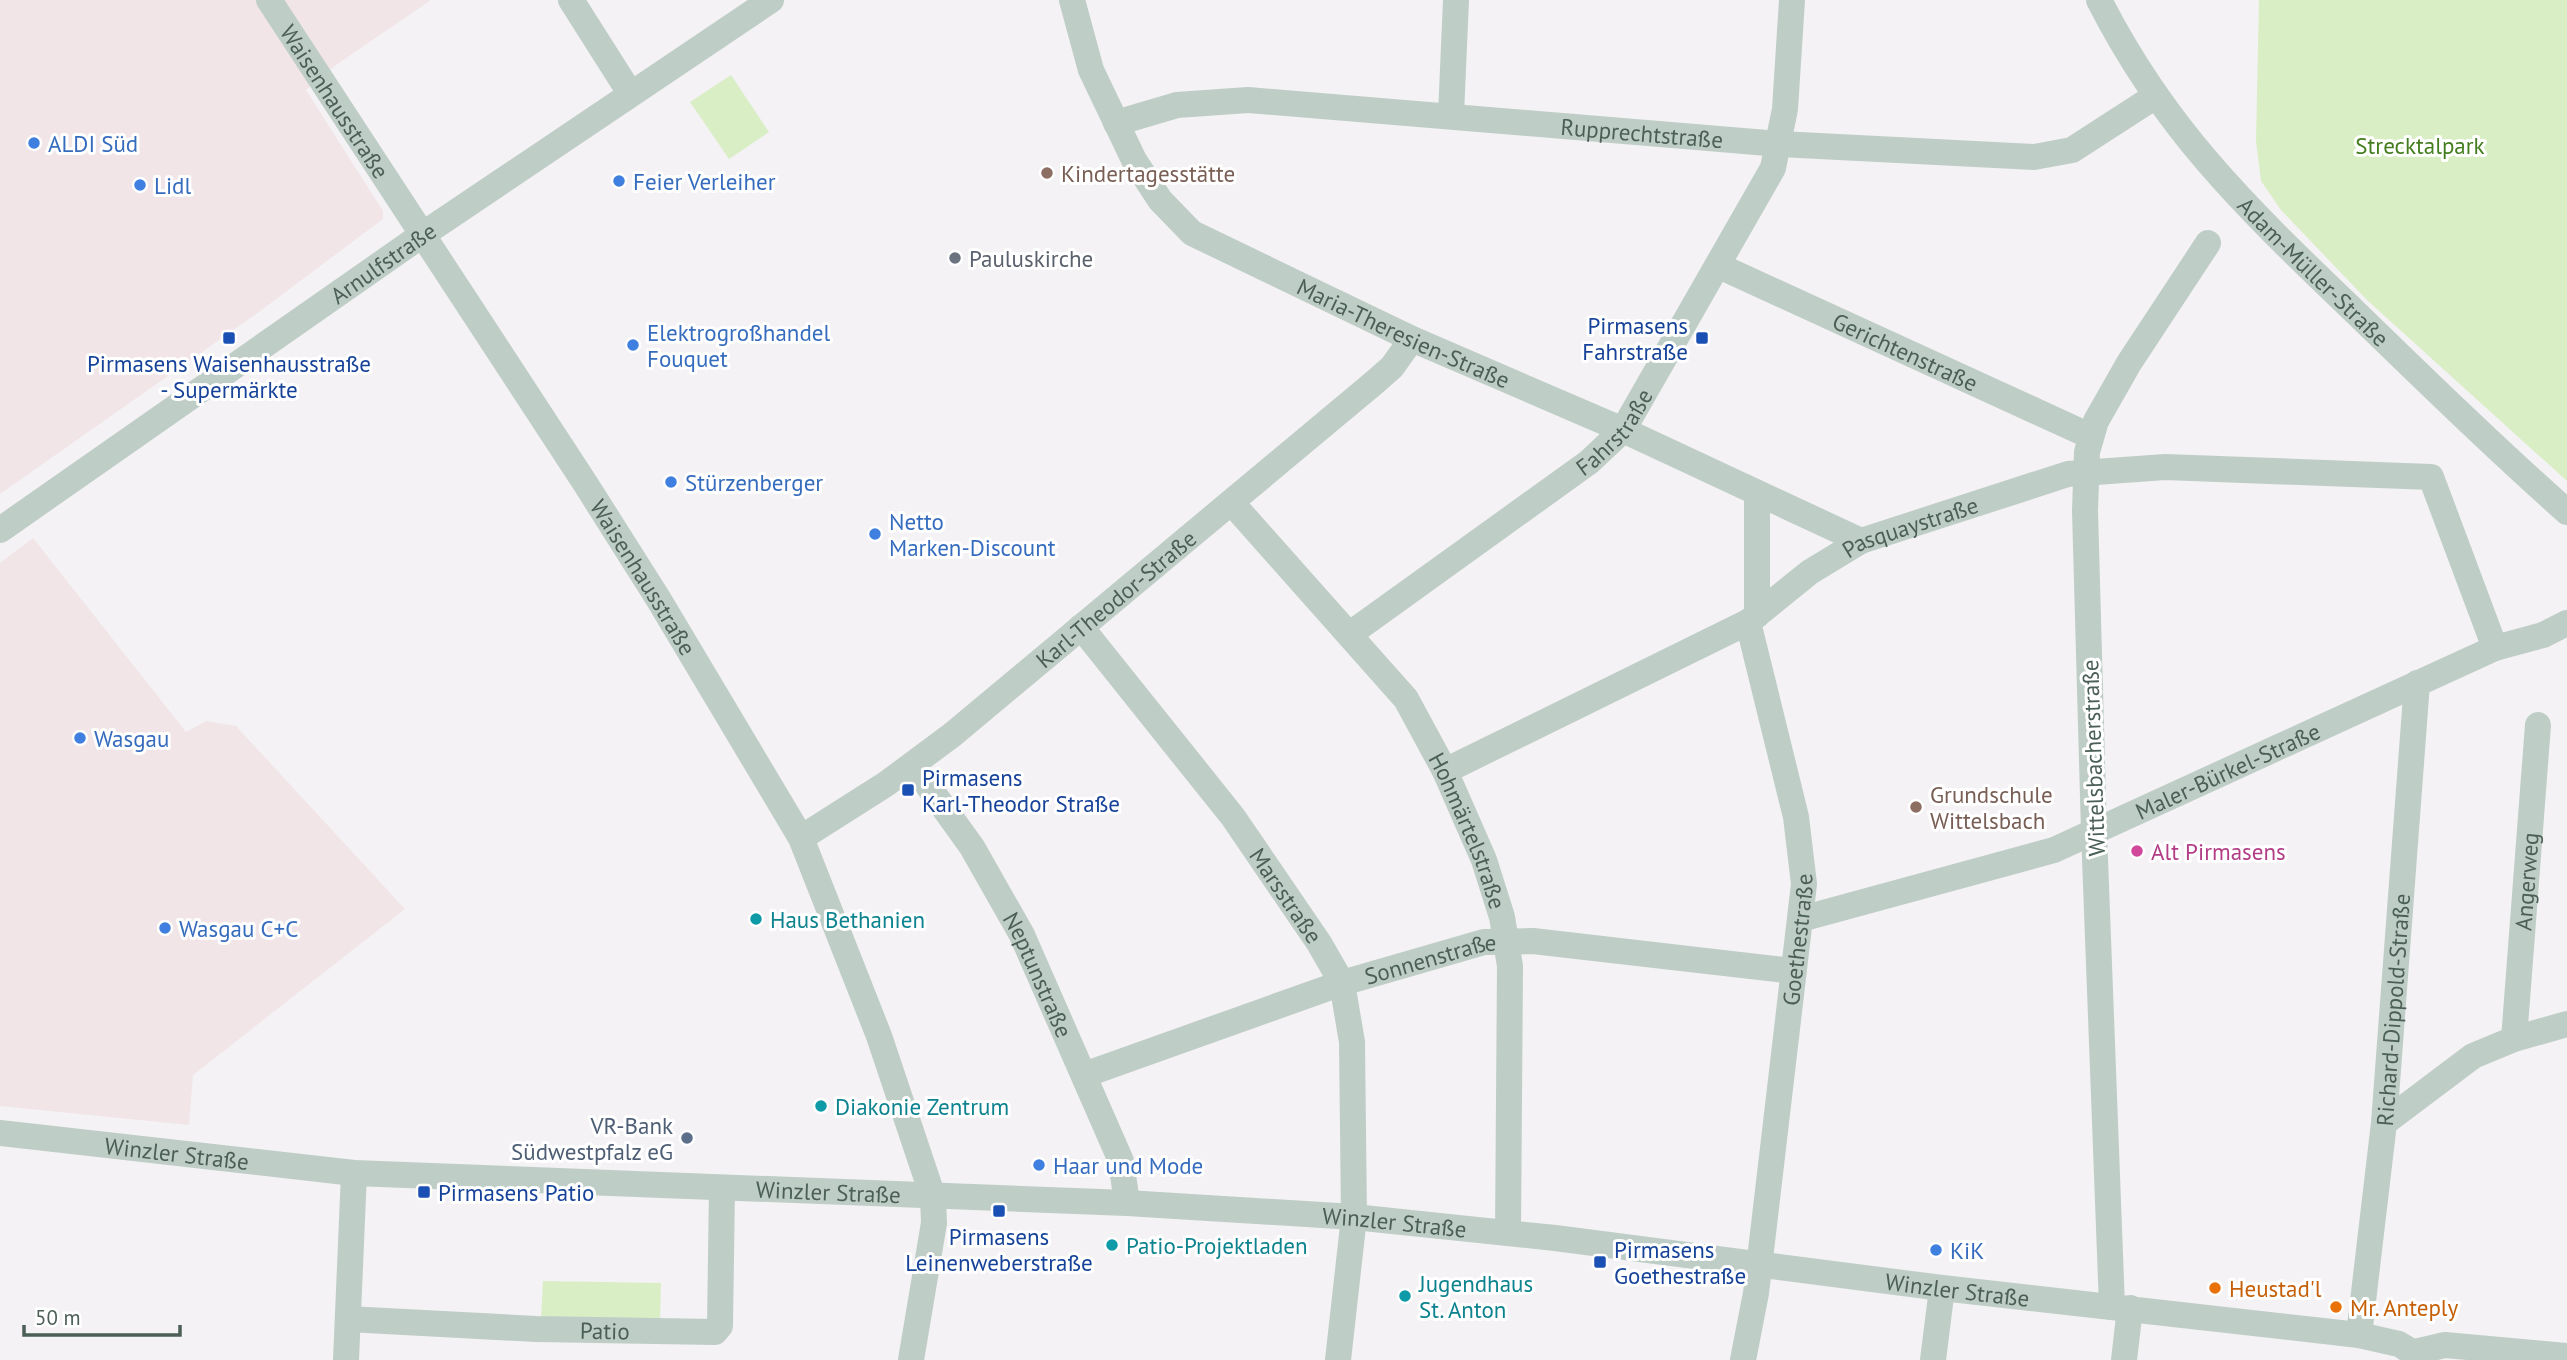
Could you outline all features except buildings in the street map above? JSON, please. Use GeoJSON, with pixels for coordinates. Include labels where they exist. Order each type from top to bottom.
{"type":"FeatureCollection","features":[{"type":"Feature","properties":{"kind":"street","name":"Waisenhausstraße"},"geometry":{"type":"LineString","coordinates":[[269,0],[652,588],[801,838],[879,1036],[933,1197]]}},
{"type":"Feature","properties":{"kind":"street"},"geometry":{"type":"LineString","coordinates":[[571,0],[630,93]]}},
{"type":"Feature","properties":{"kind":"street","name":"Arnulfstraße"},"geometry":{"type":"LineString","coordinates":[[0,530],[422,235],[771,0]]}},
{"type":"Feature","properties":{"kind":"street","name":"Maria-Theresien-Straße"},"geometry":{"type":"LineString","coordinates":[[1072,0],[1091,70],[1116,123],[1160,200],[1192,233],[1412,339],[1623,430],[1861,541]]}},
{"type":"Feature","properties":{"kind":"street"},"geometry":{"type":"LineString","coordinates":[[1451,115],[1456,0]]}},
{"type":"Feature","properties":{"kind":"street","name":"Fahrstraße"},"geometry":{"type":"LineString","coordinates":[[1350,634],[1589,462],[1623,430],[1765,185],[1780,145],[1792,0]]}},
{"type":"Feature","properties":{"kind":"street","name":"Adam-Müller-Straße"},"geometry":{"type":"LineString","coordinates":[[2099,0],[2123,47],[2154,97],[2191,146],[2236,197],[2453,407],[2567,512]]}},
{"type":"Feature","properties":{"kind":"street","name":"Rupprechtstraße"},"geometry":{"type":"LineString","coordinates":[[1116,123],[1158,108],[1203,101],[1299,102],[1780,145],[2052,156],[2081,145],[2154,97]]}},
{"type":"Feature","properties":{"kind":"street","name":"Wittelsbacherstraße"},"geometry":{"type":"LineString","coordinates":[[2124,1360],[2094,832],[2086,471],[2090,436],[2129,363],[2208,243]]}},
{"type":"Feature","properties":{"kind":"street","name":"Gerichtenstraße"},"geometry":{"type":"LineString","coordinates":[[1719,266],[2090,436]]}},
{"type":"Feature","properties":{"kind":"street","name":"Karl-Theodor-Straße"},"geometry":{"type":"LineString","coordinates":[[801,838],[913,765],[1232,503],[1392,367],[1412,339]]}},
{"type":"Feature","properties":{"kind":"street","name":"Pasquaystraße"},"geometry":{"type":"LineString","coordinates":[[1445,771],[1753,619],[1810,572],[1861,541],[2068,474],[2086,471],[2165,467],[2431,477],[2495,648]]}},
{"type":"Feature","properties":{"kind":"street","name":"Goethestraße"},"geometry":{"type":"LineString","coordinates":[[1742,1360],[1760,1264],[1804,884],[1796,817],[1753,619],[1757,494]]}},
{"type":"Feature","properties":{"kind":"street","name":"Hohmärtelstraße"},"geometry":{"type":"LineString","coordinates":[[1232,503],[1406,699],[1445,771],[1484,860],[1502,917],[1511,985],[1508,1233]]}},
{"type":"Feature","properties":{"kind":"street","name":"Maler-Bürkel-Straße"},"geometry":{"type":"LineString","coordinates":[[1801,919],[2054,850],[2417,682],[2495,648],[2543,635],[2567,623]]}},
{"type":"Feature","properties":{"kind":"street","name":"Marsstraße"},"geometry":{"type":"LineString","coordinates":[[1081,627],[1225,807],[1312,932],[1342,984],[1352,1042],[1354,1217],[1338,1360]]}},
{"type":"Feature","properties":{"kind":"street","name":"Richard-Dippold-Straße"},"geometry":{"type":"LineString","coordinates":[[2358,1335],[2384,1124],[2417,682]]}},
{"type":"Feature","properties":{"kind":"street","name":"Angerweg"},"geometry":{"type":"LineString","coordinates":[[2514,1039],[2538,725]]}},
{"type":"Feature","properties":{"kind":"street","name":"Neptunstraße"},"geometry":{"type":"LineString","coordinates":[[913,765],[972,847],[1006,903],[1121,1161],[1127,1203]]}},
{"type":"Feature","properties":{"kind":"street","name":"Sonnenstraße"},"geometry":{"type":"LineString","coordinates":[[1084,1075],[1342,984],[1484,943],[1534,941],[1793,971]]}},
{"type":"Feature","properties":{"kind":"street"},"geometry":{"type":"LineString","coordinates":[[2384,1124],[2457,1066],[2514,1039],[2567,1024]]}},
{"type":"Feature","properties":{"kind":"street","name":"Winzler Straße"},"geometry":{"type":"LineString","coordinates":[[0,1133],[354,1172],[1127,1203],[1354,1217],[2358,1335],[2391,1342],[2420,1356]]}},
{"type":"Feature","properties":{"kind":"street"},"geometry":{"type":"LineString","coordinates":[[346,1360],[354,1172]]}},
{"type":"Feature","properties":{"kind":"street","name":"Patio"},"geometry":{"type":"LineString","coordinates":[[348,1319],[549,1329],[715,1332],[720,1326],[722,1188]]}},
{"type":"Feature","properties":{"kind":"street"},"geometry":{"type":"LineString","coordinates":[[911,1360],[932,1234],[933,1197]]}},
{"type":"Feature","properties":{"kind":"street"},"geometry":{"type":"LineString","coordinates":[[1933,1360],[1942,1287]]}},
{"type":"Feature","properties":{"kind":"street"},"geometry":{"type":"LineString","coordinates":[[2420,1356],[2445,1345],[2567,1356]]}},
{"type":"Feature","properties":{"kind":"shaded area"},"geometry":{"type":"Polygon","coordinates":[[[0,0],[431,0],[336,65],[306,90],[383,211],[383,219],[259,312],[0,494],[0,0]]]}},
{"type":"Feature","properties":{"kind":"shaded area"},"geometry":{"type":"Polygon","coordinates":[[[33,538],[186,732],[206,721],[236,726],[405,909],[193,1075],[189,1125],[0,1106],[0,563],[33,538]]]}},
{"type":"Feature","properties":{"kind":"green space","name":"Strecktalpark"},"geometry":{"type":"Polygon","coordinates":[[[2259,0],[2567,0],[2567,481],[2367,300],[2281,210],[2261,181],[2256,141],[2259,0]]]}},
{"type":"Feature","properties":{"kind":"green space"},"geometry":{"type":"Polygon","coordinates":[[[731,75],[769,132],[729,159],[690,102],[731,75]]]}},
{"type":"Feature","properties":{"kind":"green space"},"geometry":{"type":"Polygon","coordinates":[[[543,1281],[661,1283],[660,1322],[541,1319],[543,1281]]]}},
{"type":"Feature","properties":{"kind":"place","name":"ALDI Süd"},"geometry":{"type":"Point","coordinates":[34,143]}},
{"type":"Feature","properties":{"kind":"place","name":"Kindertagesstätte"},"geometry":{"type":"Point","coordinates":[1047,173]}},
{"type":"Feature","properties":{"kind":"place","name":"Feier Verleiher"},"geometry":{"type":"Point","coordinates":[619,181]}},
{"type":"Feature","properties":{"kind":"place","name":"Lidl"},"geometry":{"type":"Point","coordinates":[140,185]}},
{"type":"Feature","properties":{"kind":"place","name":"Pauluskirche"},"geometry":{"type":"Point","coordinates":[955,258]}},
{"type":"Feature","properties":{"kind":"place","name":"Pirmasens Waisenhausstraße - Supermärkte"},"geometry":{"type":"Point","coordinates":[229,338]}},
{"type":"Feature","properties":{"kind":"place","name":"Pirmasens Fahrstraße"},"geometry":{"type":"Point","coordinates":[1702,338]}},
{"type":"Feature","properties":{"kind":"place","name":"Elektrogroßhandel Fouquet"},"geometry":{"type":"Point","coordinates":[633,345]}},
{"type":"Feature","properties":{"kind":"place","name":"Stürzenberger"},"geometry":{"type":"Point","coordinates":[671,482]}},
{"type":"Feature","properties":{"kind":"place","name":"Netto Marken-Discount"},"geometry":{"type":"Point","coordinates":[875,534]}},
{"type":"Feature","properties":{"kind":"place","name":"Wasgau"},"geometry":{"type":"Point","coordinates":[80,738]}},
{"type":"Feature","properties":{"kind":"place","name":"Pirmasens Karl-Theodor Straße"},"geometry":{"type":"Point","coordinates":[908,790]}},
{"type":"Feature","properties":{"kind":"place","name":"Grundschule Wittelsbach"},"geometry":{"type":"Point","coordinates":[1916,807]}},
{"type":"Feature","properties":{"kind":"place","name":"Alt Pirmasens"},"geometry":{"type":"Point","coordinates":[2137,851]}},
{"type":"Feature","properties":{"kind":"place","name":"Haus Bethanien"},"geometry":{"type":"Point","coordinates":[756,919]}},
{"type":"Feature","properties":{"kind":"place","name":"Wasgau C+C"},"geometry":{"type":"Point","coordinates":[165,928]}},
{"type":"Feature","properties":{"kind":"place","name":"Diakonie Zentrum"},"geometry":{"type":"Point","coordinates":[821,1106]}},
{"type":"Feature","properties":{"kind":"place","name":"VR-Bank Südwestpfalz eG"},"geometry":{"type":"Point","coordinates":[687,1138]}},
{"type":"Feature","properties":{"kind":"place","name":"Haar und Mode"},"geometry":{"type":"Point","coordinates":[1039,1165]}},
{"type":"Feature","properties":{"kind":"place","name":"Pirmasens Patio"},"geometry":{"type":"Point","coordinates":[424,1192]}},
{"type":"Feature","properties":{"kind":"place","name":"Pirmasens Leinenweberstraße"},"geometry":{"type":"Point","coordinates":[999,1211]}},
{"type":"Feature","properties":{"kind":"place","name":"Patio-Projektladen"},"geometry":{"type":"Point","coordinates":[1112,1245]}},
{"type":"Feature","properties":{"kind":"place","name":"KiK"},"geometry":{"type":"Point","coordinates":[1936,1250]}},
{"type":"Feature","properties":{"kind":"place","name":"Pirmasens Goethestraße"},"geometry":{"type":"Point","coordinates":[1600,1262]}},
{"type":"Feature","properties":{"kind":"place","name":"Heustad'l"},"geometry":{"type":"Point","coordinates":[2215,1288]}},
{"type":"Feature","properties":{"kind":"place","name":"Jugendhaus St. Anton"},"geometry":{"type":"Point","coordinates":[1405,1296]}},
{"type":"Feature","properties":{"kind":"place","name":"Mr. Anteply"},"geometry":{"type":"Point","coordinates":[2336,1307]}}]}
